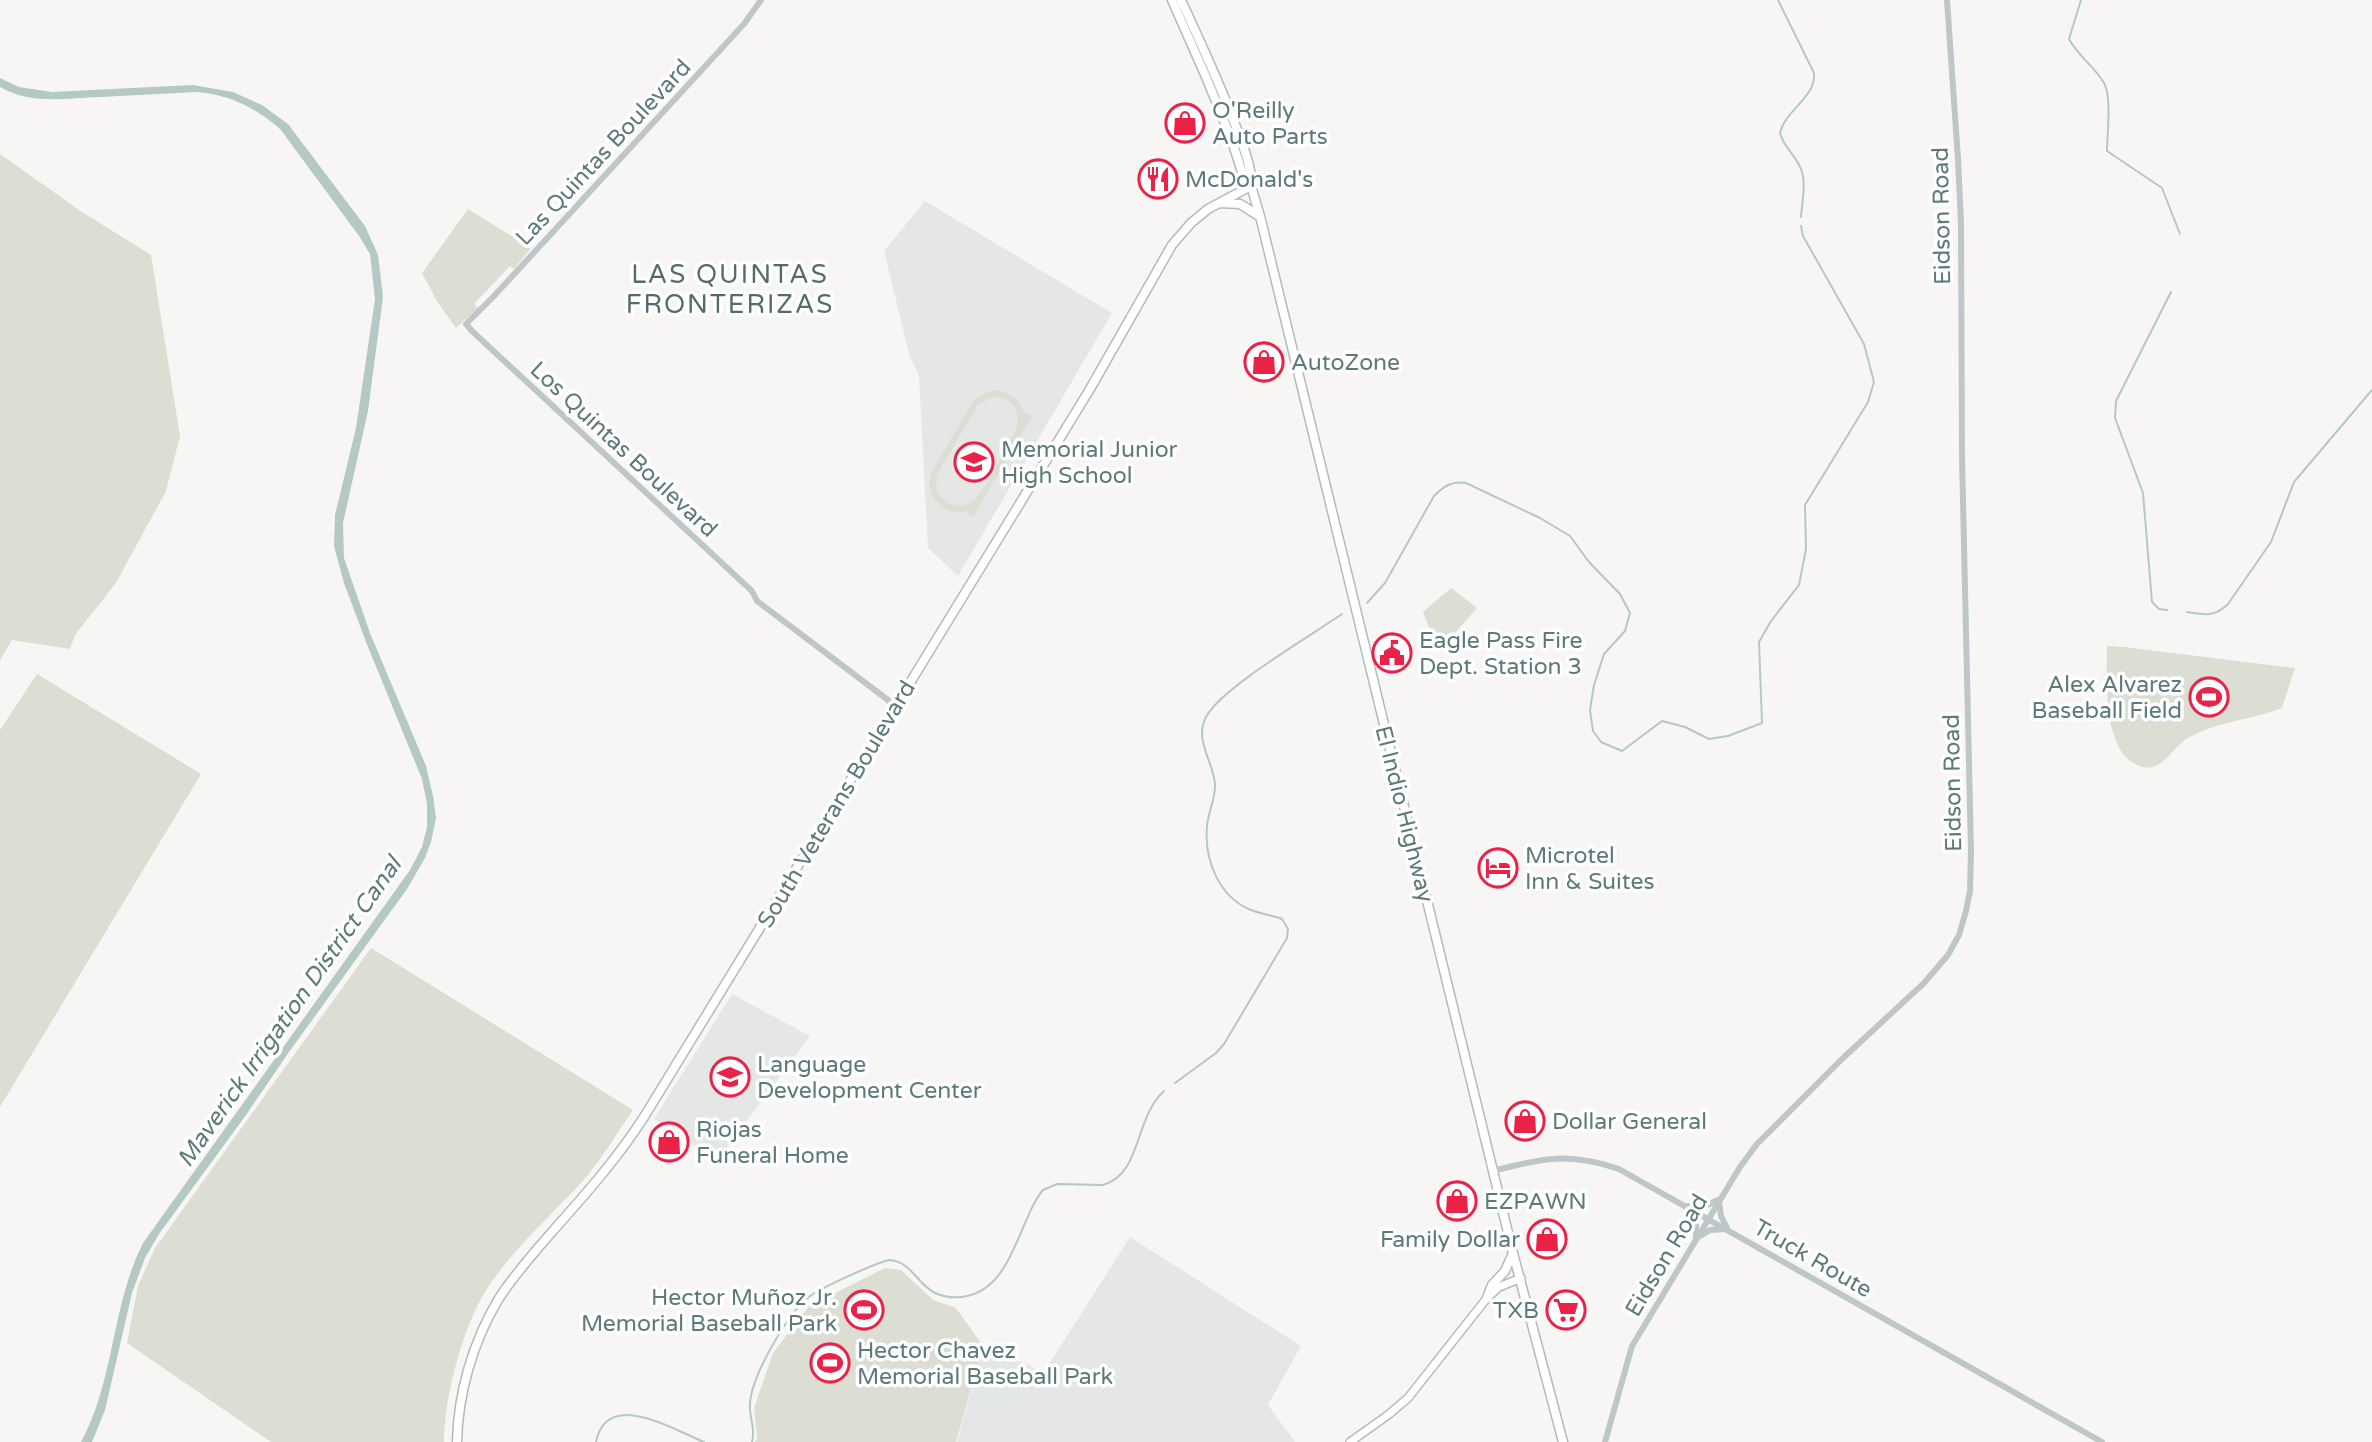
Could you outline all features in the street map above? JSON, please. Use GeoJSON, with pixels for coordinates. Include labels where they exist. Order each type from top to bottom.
{"type":"FeatureCollection","features":[{"type":"Feature","properties":{"kind":"main road","name":"El Indio Highway"},"geometry":{"type":"LineString","coordinates":[[1172,0],[1211,89],[1243,175],[1251,186]]}},
{"type":"Feature","properties":{"kind":"main road","name":"El Indio Highway"},"geometry":{"type":"LineString","coordinates":[[1181,0],[1215,75],[1251,173],[1251,186],[1561,1440]]}},
{"type":"Feature","properties":{"kind":"main road","name":"South Veterans Boulevard"},"geometry":{"type":"LineString","coordinates":[[457,1442],[460,1405],[472,1355],[499,1299],[634,1132],[1090,389],[1172,245],[1191,223],[1217,203],[1251,186]]}},
{"type":"Feature","properties":{"kind":"main road"},"geometry":{"type":"LineString","coordinates":[[1217,203],[1240,204],[1260,216]]}},
{"type":"Feature","properties":{"kind":"main road"},"geometry":{"type":"LineString","coordinates":[[1487,1298],[1492,1285],[1505,1271],[1513,1253]]}},
{"type":"Feature","properties":{"kind":"main road"},"geometry":{"type":"LineString","coordinates":[[1350,1442],[1408,1398],[1487,1298],[1499,1287],[1521,1278]]}},
{"type":"Feature","properties":{"kind":"street","name":"Las Quintas Boulevard"},"geometry":{"type":"LineString","coordinates":[[466,324],[744,24],[761,0]]}},
{"type":"Feature","properties":{"kind":"street","name":"Eidson Road"},"geometry":{"type":"LineString","coordinates":[[1605,1442],[1632,1346],[1708,1218],[1756,1144],[1939,967],[1959,935],[1968,903],[1971,851],[1962,457],[1961,223],[1947,0]]}},
{"type":"Feature","properties":{"kind":"street","name":"Los Quintas Boulevard"},"geometry":{"type":"LineString","coordinates":[[466,324],[752,592],[757,601],[888,700],[894,709]]}},
{"type":"Feature","properties":{"kind":"street","name":"Truck Route"},"geometry":{"type":"LineString","coordinates":[[1493,1171],[1539,1159],[1568,1157],[1587,1160],[1631,1175],[2102,1442]]}},
{"type":"Feature","properties":{"kind":"street"},"geometry":{"type":"LineString","coordinates":[[1687,1206],[1704,1206],[1720,1199],[1721,1216],[1728,1229],[1710,1230],[1696,1239]]}},
{"type":"Feature","properties":{"kind":"street"},"geometry":{"type":"LineString","coordinates":[[1687,1206],[1696,1221],[1696,1239]]}},
{"type":"Feature","properties":{"kind":"shaded area"},"geometry":{"type":"Polygon","coordinates":[[[0,78],[19,87],[52,92],[193,85],[233,92],[262,105],[288,124],[365,226],[378,255],[383,297],[368,411],[343,523],[344,558],[370,633],[426,766],[436,818],[425,858],[407,889],[159,1234],[145,1258],[132,1293],[105,1410],[92,1442],[81,1442],[101,1394],[125,1292],[143,1243],[410,870],[422,847],[427,827],[427,804],[422,779],[366,642],[344,583],[334,546],[335,515],[356,428],[375,299],[370,254],[281,130],[242,104],[221,96],[197,92],[36,98],[12,93],[0,87],[0,78]]]}},
{"type":"Feature","properties":{"kind":"shaded area"},"geometry":{"type":"Polygon","coordinates":[[[0,154],[82,212],[151,255],[180,436],[166,491],[116,583],[75,635],[70,649],[12,640],[0,660],[0,154]]]}},
{"type":"Feature","properties":{"kind":"shaded area","name":"Memorial Junior High School"},"geometry":{"type":"Polygon","coordinates":[[[925,201],[1112,313],[958,576],[928,548],[919,376],[909,354],[884,251],[925,201]]]}},
{"type":"Feature","properties":{"kind":"shaded area"},"geometry":{"type":"Polygon","coordinates":[[[468,209],[531,248],[514,269],[510,266],[474,304],[478,308],[456,328],[438,303],[422,273],[468,209]]]}},
{"type":"Feature","properties":{"kind":"shaded area"},"geometry":{"type":"Polygon","coordinates":[[[996,390],[1010,395],[1018,401],[1025,414],[1032,416],[973,517],[967,514],[968,511],[951,511],[944,508],[933,497],[930,482],[931,473],[974,400],[986,392],[996,390]],[[1000,397],[990,398],[978,405],[938,473],[937,490],[950,504],[962,506],[978,496],[1016,430],[1018,414],[1010,402],[1000,397]]]}},
{"type":"Feature","properties":{"kind":"shaded area"},"geometry":{"type":"Polygon","coordinates":[[[1451,588],[1477,608],[1447,642],[1431,632],[1423,612],[1451,588]]]}},
{"type":"Feature","properties":{"kind":"shaded area"},"geometry":{"type":"Polygon","coordinates":[[[2107,646],[2295,668],[2282,708],[2201,732],[2185,740],[2158,765],[2145,768],[2126,757],[2112,729],[2107,694],[2107,646]]]}},
{"type":"Feature","properties":{"kind":"shaded area"},"geometry":{"type":"Polygon","coordinates":[[[37,674],[201,774],[0,1107],[0,730],[37,674]]]}},
{"type":"Feature","properties":{"kind":"shaded area"},"geometry":{"type":"Polygon","coordinates":[[[371,948],[633,1110],[593,1168],[512,1255],[490,1284],[472,1318],[457,1360],[444,1442],[271,1442],[127,1343],[138,1286],[155,1248],[371,948]]]}},
{"type":"Feature","properties":{"kind":"shaded area","name":"Language Development Center"},"geometry":{"type":"Polygon","coordinates":[[[732,994],[810,1036],[718,1160],[654,1119],[732,994]]]}},
{"type":"Feature","properties":{"kind":"shaded area"},"geometry":{"type":"Polygon","coordinates":[[[1130,1237],[1301,1346],[1268,1405],[1295,1442],[957,1442],[983,1346],[1044,1372],[1130,1237]]]}},
{"type":"Feature","properties":{"kind":"shaded area"},"geometry":{"type":"Polygon","coordinates":[[[885,1268],[901,1270],[933,1300],[956,1308],[983,1346],[956,1442],[755,1442],[757,1438],[754,1408],[773,1353],[809,1306],[885,1268]]]}},
{"type":"Feature","properties":{"kind":"waterway"},"geometry":{"type":"LineString","coordinates":[[1778,0],[1814,73],[1810,90],[1788,117],[1780,133],[1802,172],[1804,191],[1801,217]]}},
{"type":"Feature","properties":{"kind":"waterway"},"geometry":{"type":"LineString","coordinates":[[2081,0],[2069,39],[2104,83],[2108,106],[2107,151],[2162,188],[2180,234]]}},
{"type":"Feature","properties":{"kind":"waterway"},"geometry":{"type":"LineString","coordinates":[[1367,603],[1385,583],[1434,496],[1448,485],[1466,483],[1540,518],[1570,536],[1589,562],[1620,594],[1630,613],[1625,631],[1604,654],[1594,685],[1590,710],[1593,731],[1601,742],[1622,751],[1662,721],[1685,727],[1709,739],[1728,736],[1762,723],[1759,642],[1771,621],[1799,585],[1806,549],[1805,505],[1868,402],[1874,382],[1864,344],[1803,236],[1801,226]]}},
{"type":"Feature","properties":{"kind":"waterway"},"geometry":{"type":"LineString","coordinates":[[2167,610],[2159,609],[2152,602],[2143,493],[2115,418],[2116,401],[2171,292]]}},
{"type":"Feature","properties":{"kind":"waterway"},"geometry":{"type":"LineString","coordinates":[[2187,612],[2209,614],[2228,604],[2271,542],[2294,482],[2372,390]]}},
{"type":"Feature","properties":{"kind":"waterway"},"geometry":{"type":"LineString","coordinates":[[1175,1083],[1224,1044],[1287,938],[1288,929],[1282,919],[1255,911],[1230,896],[1222,887],[1211,864],[1207,839],[1215,784],[1203,742],[1206,717],[1215,705],[1248,677],[1342,614]]}},
{"type":"Feature","properties":{"kind":"waterway"},"geometry":{"type":"LineString","coordinates":[[752,1442],[750,1404],[757,1378],[772,1346],[791,1316],[810,1296],[848,1276],[889,1260],[903,1264],[938,1294],[962,1297],[979,1292],[993,1282],[1003,1268],[1043,1190],[1057,1184],[1103,1185],[1116,1179],[1132,1158],[1147,1116],[1164,1091]]}},
{"type":"Feature","properties":{"kind":"waterway"},"geometry":{"type":"LineString","coordinates":[[596,1442],[603,1426],[613,1418],[627,1415],[660,1422],[704,1442]]}},
{"type":"Feature","properties":{"kind":"place","name":"O'Reilly Auto Parts"},"geometry":{"type":"Point","coordinates":[1185,123]}},
{"type":"Feature","properties":{"kind":"place","name":"McDonald's"},"geometry":{"type":"Point","coordinates":[1158,179]}},
{"type":"Feature","properties":{"kind":"place","name":"AutoZone"},"geometry":{"type":"Point","coordinates":[1264,362]}},
{"type":"Feature","properties":{"kind":"place","name":"Memorial Junior High School"},"geometry":{"type":"Point","coordinates":[974,462]}},
{"type":"Feature","properties":{"kind":"place","name":"Eagle Pass Fire Dept. Station 3"},"geometry":{"type":"Point","coordinates":[1392,653]}},
{"type":"Feature","properties":{"kind":"place","name":"Alex Alvarez Baseball Field"},"geometry":{"type":"Point","coordinates":[2209,697]}},
{"type":"Feature","properties":{"kind":"place","name":"Microtel Inn & Suites"},"geometry":{"type":"Point","coordinates":[1498,868]}},
{"type":"Feature","properties":{"kind":"place","name":"Language Development Center"},"geometry":{"type":"Point","coordinates":[730,1077]}},
{"type":"Feature","properties":{"kind":"place","name":"Dollar General"},"geometry":{"type":"Point","coordinates":[1525,1121]}},
{"type":"Feature","properties":{"kind":"place","name":"Riojas Funeral Home"},"geometry":{"type":"Point","coordinates":[669,1142]}},
{"type":"Feature","properties":{"kind":"place","name":"EZPAWN"},"geometry":{"type":"Point","coordinates":[1457,1201]}},
{"type":"Feature","properties":{"kind":"place","name":"Family Dollar"},"geometry":{"type":"Point","coordinates":[1547,1239]}},
{"type":"Feature","properties":{"kind":"place","name":"Hector Muñoz Jr. Memorial Baseball Park"},"geometry":{"type":"Point","coordinates":[864,1310]}},
{"type":"Feature","properties":{"kind":"place","name":"TXB"},"geometry":{"type":"Point","coordinates":[1566,1310]}},
{"type":"Feature","properties":{"kind":"place","name":"Hector Chavez Memorial Baseball Park"},"geometry":{"type":"Point","coordinates":[830,1363]}},
{"type":"Feature","properties":{"kind":"district","name":"LAS QUINTAS FRONTERIZAS"},"geometry":{"type":"Point","coordinates":[730,289]}},
{"type":"Feature","properties":{"kind":"water label","name":"Maverick Irrigation District Canal"},"geometry":{"type":"Point","coordinates":[289,1012]}}]}
